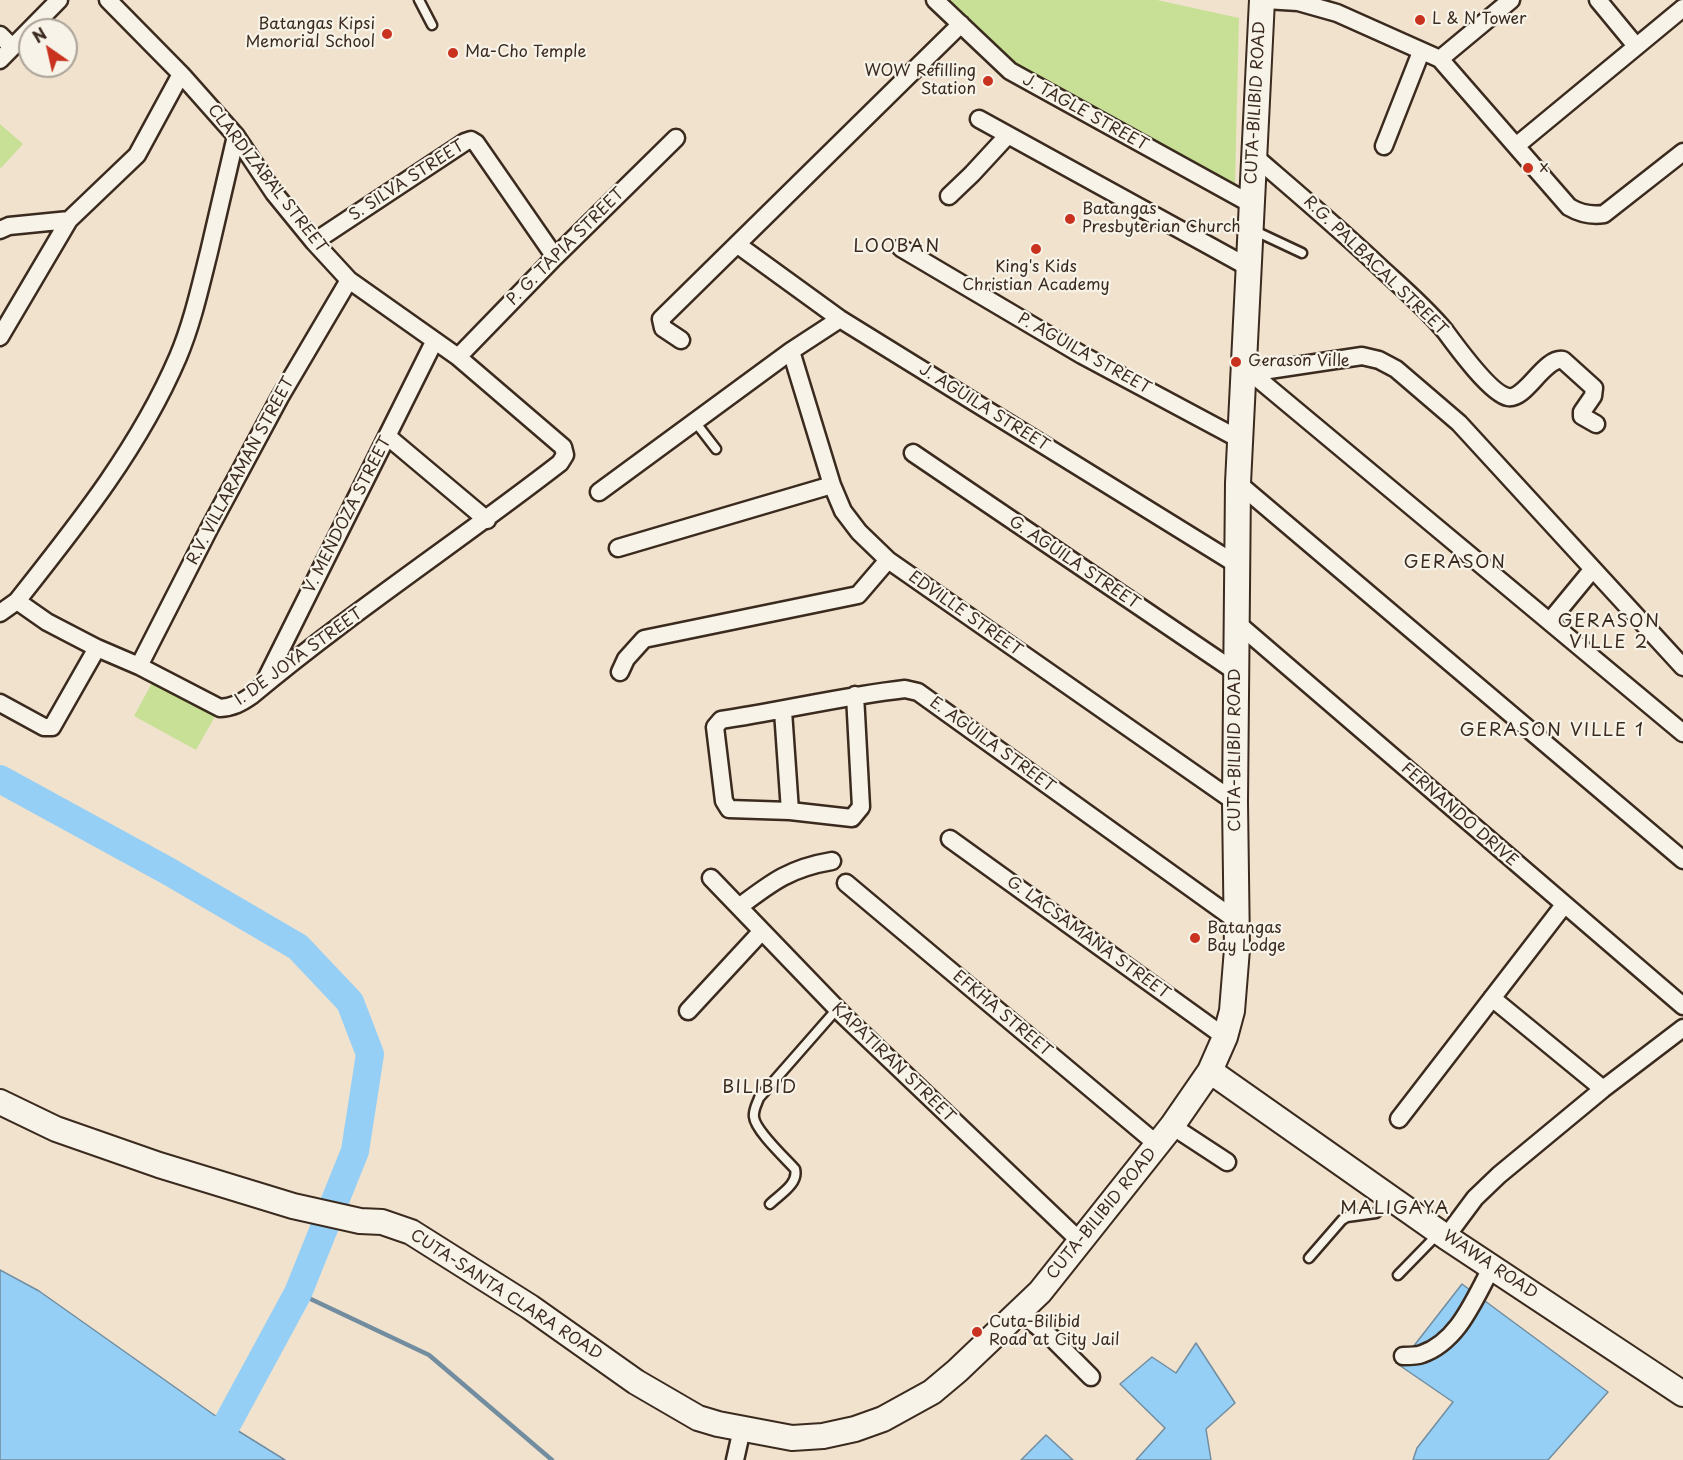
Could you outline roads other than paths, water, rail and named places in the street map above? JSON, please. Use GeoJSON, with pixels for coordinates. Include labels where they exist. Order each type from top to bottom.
{"type":"FeatureCollection","features":[{"type":"Feature","properties":{"kind":"street"},"geometry":{"type":"LineString","coordinates":[[0,60],[59,0]]}},
{"type":"Feature","properties":{"kind":"street","name":"CLARDIZABAL STREET"},"geometry":{"type":"LineString","coordinates":[[108,0],[181,74],[236,136],[274,193],[314,243],[349,280],[458,357],[563,447],[565,454],[560,464]]}},
{"type":"Feature","properties":{"kind":"street","name":"J. TAGLE STREET"},"geometry":{"type":"LineString","coordinates":[[935,0],[1010,71],[1251,204]]}},
{"type":"Feature","properties":{"kind":"street"},"geometry":{"type":"LineString","coordinates":[[1263,0],[1298,2],[1337,13],[1440,60],[1569,207],[1591,216],[1604,214],[1683,152]]}},
{"type":"Feature","properties":{"kind":"street","name":"CUTA-BILIBID ROAD"},"geometry":{"type":"LineString","coordinates":[[932,1392],[994,1338],[1040,1292],[1081,1242],[1165,1135],[1210,1071],[1225,1037],[1232,1011],[1237,921],[1234,802],[1239,439],[1250,374],[1248,267],[1263,0]]}},
{"type":"Feature","properties":{"kind":"street"},"geometry":{"type":"LineString","coordinates":[[1440,60],[1511,0]]}},
{"type":"Feature","properties":{"kind":"street"},"geometry":{"type":"LineString","coordinates":[[1598,0],[1636,46]]}},
{"type":"Feature","properties":{"kind":"street"},"geometry":{"type":"LineString","coordinates":[[1516,146],[1683,8]]}},
{"type":"Feature","properties":{"kind":"street"},"geometry":{"type":"LineString","coordinates":[[681,340],[663,328],[662,319],[961,24]]}},
{"type":"Feature","properties":{"kind":"street"},"geometry":{"type":"LineString","coordinates":[[0,34],[12,47]]}},
{"type":"Feature","properties":{"kind":"street"},"geometry":{"type":"LineString","coordinates":[[1384,146],[1421,52]]}},
{"type":"Feature","properties":{"kind":"street"},"geometry":{"type":"LineString","coordinates":[[0,337],[69,220],[137,155],[181,74]]}},
{"type":"Feature","properties":{"kind":"street"},"geometry":{"type":"LineString","coordinates":[[979,118],[1248,267]]}},
{"type":"Feature","properties":{"kind":"street"},"geometry":{"type":"LineString","coordinates":[[949,196],[1008,135]]}},
{"type":"Feature","properties":{"kind":"street"},"geometry":{"type":"LineString","coordinates":[[0,613],[17,601],[88,510],[140,433],[178,358],[200,288],[236,136]]}},
{"type":"Feature","properties":{"kind":"street","name":"P. G. TAPIA STREET"},"geometry":{"type":"LineString","coordinates":[[458,357],[555,257],[676,138]]}},
{"type":"Feature","properties":{"kind":"street","name":"S. SILVA STREET"},"geometry":{"type":"LineString","coordinates":[[314,243],[471,140],[476,143],[555,257]]}},
{"type":"Feature","properties":{"kind":"street","name":"R.G. PALBACAL STREET"},"geometry":{"type":"LineString","coordinates":[[1253,155],[1335,225],[1434,318],[1478,372],[1498,392],[1511,397],[1519,393],[1554,360],[1563,360],[1594,387],[1593,396],[1582,412],[1582,416],[1596,424]]}},
{"type":"Feature","properties":{"kind":"street"},"geometry":{"type":"LineString","coordinates":[[0,230],[9,226],[69,220]]}},
{"type":"Feature","properties":{"kind":"street","name":"J. AGUILA STREET"},"geometry":{"type":"LineString","coordinates":[[738,245],[840,319],[1236,564]]}},
{"type":"Feature","properties":{"kind":"street","name":"P. AGUILA STREET"},"geometry":{"type":"LineString","coordinates":[[901,248],[1082,355],[1239,439]]}},
{"type":"Feature","properties":{"kind":"street","name":"R.V. VILLARAMAN STREET"},"geometry":{"type":"LineString","coordinates":[[139,666],[274,407],[349,280]]}},
{"type":"Feature","properties":{"kind":"street"},"geometry":{"type":"LineString","coordinates":[[599,492],[696,423],[791,351],[840,319]]}},
{"type":"Feature","properties":{"kind":"street","name":"V. MENDOZA STREET"},"geometry":{"type":"LineString","coordinates":[[261,687],[434,342]]}},
{"type":"Feature","properties":{"kind":"street","name":"EDVILLE STREET"},"geometry":{"type":"LineString","coordinates":[[791,351],[832,485],[843,511],[859,532],[888,560],[1234,802]]}},
{"type":"Feature","properties":{"kind":"street"},"geometry":{"type":"LineString","coordinates":[[1250,374],[1362,356],[1378,360],[1396,369],[1459,423],[1683,667]]}},
{"type":"Feature","properties":{"kind":"street"},"geometry":{"type":"LineString","coordinates":[[1250,374],[1683,733]]}},
{"type":"Feature","properties":{"kind":"street"},"geometry":{"type":"LineString","coordinates":[[387,436],[487,520]]}},
{"type":"Feature","properties":{"kind":"street","name":"G. AGUILA STREET"},"geometry":{"type":"LineString","coordinates":[[913,453],[1236,672]]}},
{"type":"Feature","properties":{"kind":"street","name":"I. DE JOYA STREET"},"geometry":{"type":"LineString","coordinates":[[17,601],[47,622],[220,708],[240,704],[560,464]]}},
{"type":"Feature","properties":{"kind":"street"},"geometry":{"type":"LineString","coordinates":[[1238,483],[1683,860]]}},
{"type":"Feature","properties":{"kind":"street"},"geometry":{"type":"LineString","coordinates":[[618,548],[832,485]]}},
{"type":"Feature","properties":{"kind":"street"},"geometry":{"type":"LineString","coordinates":[[620,672],[626,660],[644,639],[858,595],[888,560]]}},
{"type":"Feature","properties":{"kind":"street"},"geometry":{"type":"LineString","coordinates":[[1550,621],[1592,570]]}},
{"type":"Feature","properties":{"kind":"street","name":"FERNANDO DRIVE"},"geometry":{"type":"LineString","coordinates":[[1236,622],[1683,1006]]}},
{"type":"Feature","properties":{"kind":"street"},"geometry":{"type":"LineString","coordinates":[[0,703],[44,727],[52,727],[97,648]]}},
{"type":"Feature","properties":{"kind":"street","name":"E. AGUILA STREET"},"geometry":{"type":"LineString","coordinates":[[790,811],[729,809],[724,801],[715,727],[721,720],[783,711],[855,695],[905,689],[918,692],[1237,921]]}},
{"type":"Feature","properties":{"kind":"street"},"geometry":{"type":"LineString","coordinates":[[783,711],[790,811],[852,818],[861,807],[855,695]]}},
{"type":"Feature","properties":{"kind":"street","name":"G. LACSAMANA STREET"},"geometry":{"type":"LineString","coordinates":[[950,839],[1225,1037]]}},
{"type":"Feature","properties":{"kind":"street"},"geometry":{"type":"LineString","coordinates":[[739,907],[774,881],[792,871],[832,861]]}},
{"type":"Feature","properties":{"kind":"street","name":"KAPATIRAN STREET"},"geometry":{"type":"LineString","coordinates":[[711,878],[837,1009],[1081,1242]]}},
{"type":"Feature","properties":{"kind":"street","name":"EFKHA STREET"},"geometry":{"type":"LineString","coordinates":[[846,884],[1165,1135],[1227,1162]]}},
{"type":"Feature","properties":{"kind":"street"},"geometry":{"type":"LineString","coordinates":[[1399,1119],[1564,905]]}},
{"type":"Feature","properties":{"kind":"street"},"geometry":{"type":"LineString","coordinates":[[688,1011],[762,931]]}},
{"type":"Feature","properties":{"kind":"street"},"geometry":{"type":"LineString","coordinates":[[1492,998],[1603,1089]]}},
{"type":"Feature","properties":{"kind":"street"},"geometry":{"type":"LineString","coordinates":[[1443,1235],[1475,1198],[1499,1175],[1603,1089],[1683,1028]]}},
{"type":"Feature","properties":{"kind":"street","name":"WAWA ROAD"},"geometry":{"type":"LineString","coordinates":[[1210,1071],[1443,1235],[1683,1394]]}},
{"type":"Feature","properties":{"kind":"street","name":"CUTA-SANTA CLARA ROAD"},"geometry":{"type":"LineString","coordinates":[[0,1102],[30,1118],[92,1143],[307,1209],[360,1221],[382,1221],[411,1232],[530,1307],[636,1382],[698,1418],[792,1438],[823,1436],[855,1429],[883,1419],[932,1392]]}},
{"type":"Feature","properties":{"kind":"street"},"geometry":{"type":"LineString","coordinates":[[1404,1356],[1422,1354],[1446,1340],[1464,1320],[1492,1267]]}},
{"type":"Feature","properties":{"kind":"street"},"geometry":{"type":"LineString","coordinates":[[1020,1312],[1053,1338],[1091,1377]]}},
{"type":"Feature","properties":{"kind":"street"},"geometry":{"type":"LineString","coordinates":[[735,1460],[742,1429]]}},
{"type":"Feature","properties":{"kind":"lane"},"geometry":{"type":"LineString","coordinates":[[419,0],[432,25]]}},
{"type":"Feature","properties":{"kind":"lane"},"geometry":{"type":"LineString","coordinates":[[1250,229],[1302,253]]}},
{"type":"Feature","properties":{"kind":"lane"},"geometry":{"type":"LineString","coordinates":[[696,423],[716,449]]}},
{"type":"Feature","properties":{"kind":"lane"},"geometry":{"type":"LineString","coordinates":[[770,1204],[795,1180],[796,1174],[795,1169],[758,1128],[753,1113],[759,1098],[837,1009]]}},
{"type":"Feature","properties":{"kind":"lane"},"geometry":{"type":"LineString","coordinates":[[1309,1258],[1342,1220],[1347,1217],[1376,1213],[1392,1199]]}},
{"type":"Feature","properties":{"kind":"lane"},"geometry":{"type":"LineString","coordinates":[[1398,1275],[1443,1235]]}},
{"type":"Feature","properties":{"kind":"water"},"geometry":{"type":"Polygon","coordinates":[[[0,1270],[39,1291],[227,1424],[285,1460],[0,1460],[0,1270]]]}},
{"type":"Feature","properties":{"kind":"water"},"geometry":{"type":"Polygon","coordinates":[[[1462,1284],[1608,1392],[1548,1460],[1413,1460],[1417,1448],[1453,1402],[1399,1365],[1462,1284]]]}},
{"type":"Feature","properties":{"kind":"water"},"geometry":{"type":"Polygon","coordinates":[[[1196,1343],[1235,1403],[1206,1429],[1211,1460],[1136,1460],[1165,1428],[1120,1384],[1152,1357],[1176,1373],[1196,1343]]]}},
{"type":"Feature","properties":{"kind":"water"},"geometry":{"type":"Polygon","coordinates":[[[1046,1435],[1073,1460],[1021,1460],[1046,1435]]]}},
{"type":"Feature","properties":{"kind":"waterway"},"geometry":{"type":"LineString","coordinates":[[0,779],[168,871],[298,947],[350,1002],[370,1054],[355,1151],[298,1293],[227,1424]]}},
{"type":"Feature","properties":{"kind":"waterway"},"geometry":{"type":"LineString","coordinates":[[298,1293],[429,1355],[552,1460]]}},
{"type":"Feature","properties":{"kind":"place","name":"L & N Tower"},"geometry":{"type":"Point","coordinates":[1420,20]}},
{"type":"Feature","properties":{"kind":"place","name":"Batangas Kipsi Memorial School"},"geometry":{"type":"Point","coordinates":[387,34]}},
{"type":"Feature","properties":{"kind":"place","name":"Ma-Cho Temple"},"geometry":{"type":"Point","coordinates":[453,53]}},
{"type":"Feature","properties":{"kind":"place","name":"WOW Refilling Station"},"geometry":{"type":"Point","coordinates":[988,81]}},
{"type":"Feature","properties":{"kind":"place","name":"x"},"geometry":{"type":"Point","coordinates":[1528,168]}},
{"type":"Feature","properties":{"kind":"place","name":"Batangas Presbyterian Church"},"geometry":{"type":"Point","coordinates":[1070,219]}},
{"type":"Feature","properties":{"kind":"place","name":"King's Kids Christian Academy"},"geometry":{"type":"Point","coordinates":[1036,249]}},
{"type":"Feature","properties":{"kind":"place","name":"Gerason Ville"},"geometry":{"type":"Point","coordinates":[1236,362]}},
{"type":"Feature","properties":{"kind":"place","name":"Batangas Bay Lodge"},"geometry":{"type":"Point","coordinates":[1195,938]}},
{"type":"Feature","properties":{"kind":"place","name":"Cuta-Bilibid Road at City Jail"},"geometry":{"type":"Point","coordinates":[977,1332]}},
{"type":"Feature","properties":{"kind":"district","name":"LOOBAN"},"geometry":{"type":"Point","coordinates":[897,247]}},
{"type":"Feature","properties":{"kind":"district","name":"GERASON"},"geometry":{"type":"Point","coordinates":[1455,563]}},
{"type":"Feature","properties":{"kind":"district","name":"GERASON VILLE 2"},"geometry":{"type":"Point","coordinates":[1609,632]}},
{"type":"Feature","properties":{"kind":"district","name":"GERASON VILLE 1"},"geometry":{"type":"Point","coordinates":[1552,731]}},
{"type":"Feature","properties":{"kind":"district","name":"BILIBID"},"geometry":{"type":"Point","coordinates":[760,1088]}},
{"type":"Feature","properties":{"kind":"district","name":"MALIGAYA"},"geometry":{"type":"Point","coordinates":[1395,1209]}}]}
